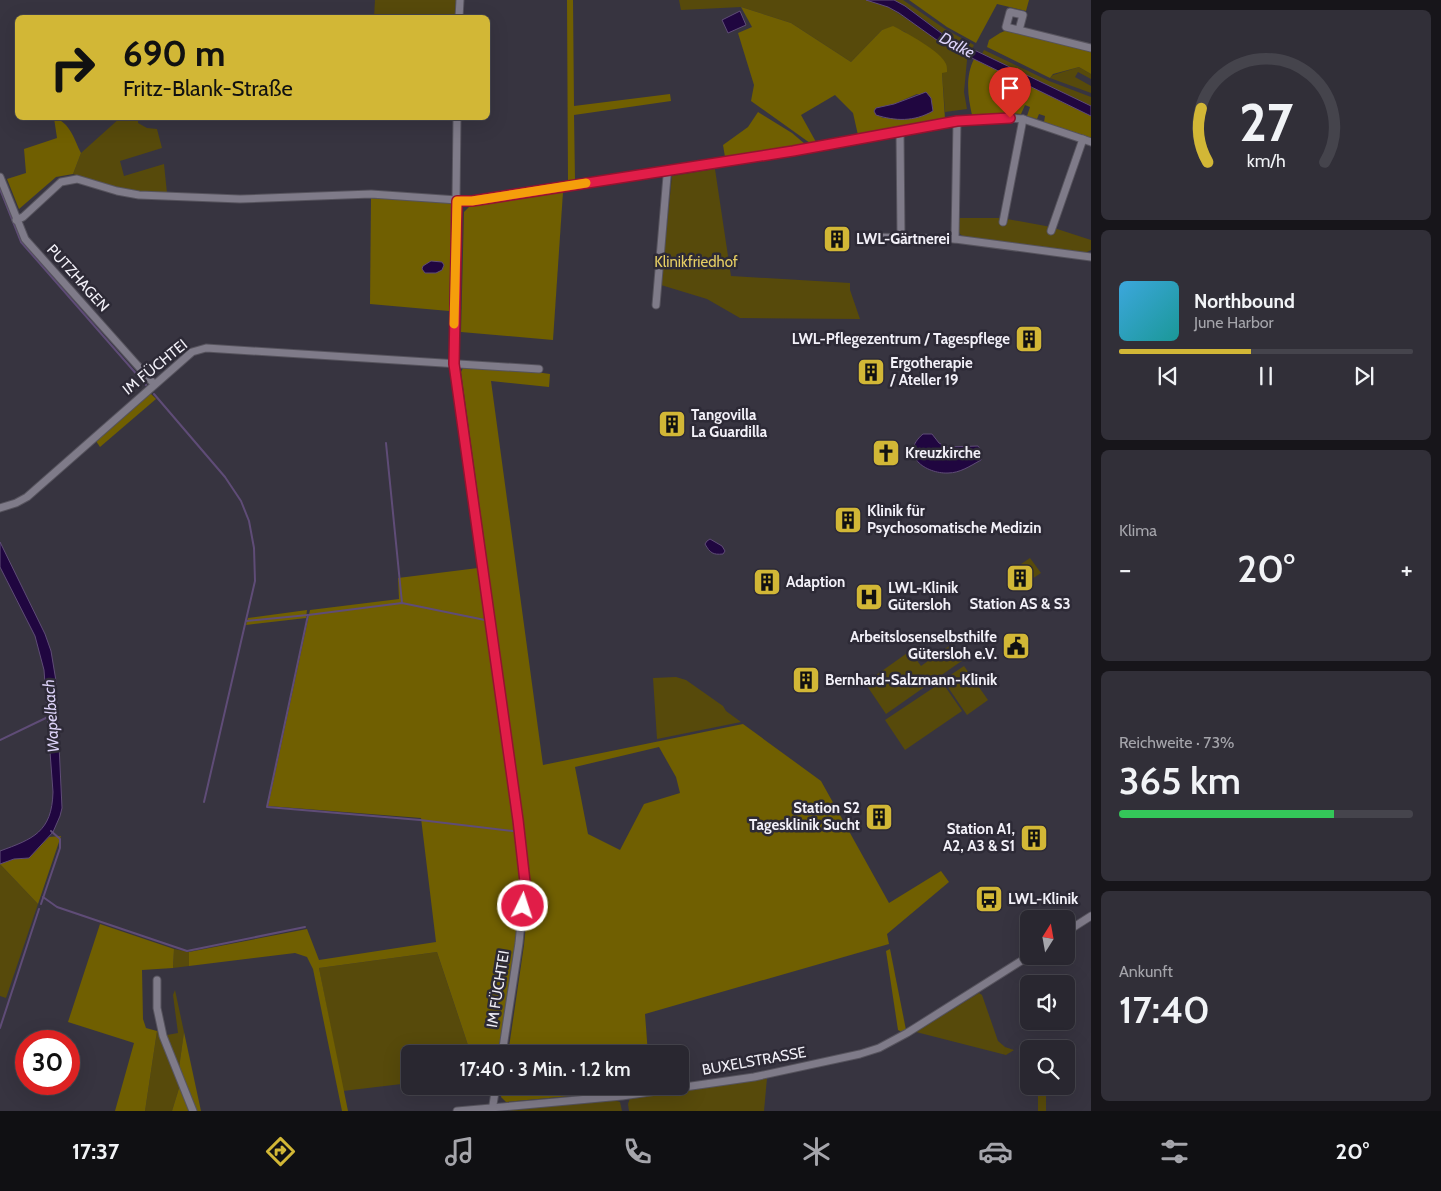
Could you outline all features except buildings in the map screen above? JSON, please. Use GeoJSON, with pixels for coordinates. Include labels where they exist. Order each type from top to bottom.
{"type":"FeatureCollection","features":[{"type":"Feature","properties":{"kind":"street"},"geometry":{"type":"LineString","coordinates":[[459,15],[460,0]]}},
{"type":"Feature","properties":{"kind":"street"},"geometry":{"type":"LineString","coordinates":[[1019,30],[1091,48]]}},
{"type":"Feature","properties":{"kind":"street"},"geometry":{"type":"LineString","coordinates":[[16,220],[23,217],[61,182],[77,179],[117,191],[139,195],[240,199],[371,194],[472,201],[667,171],[957,121],[1010,118],[1022,119],[1087,140],[1051,231]]}},
{"type":"Feature","properties":{"kind":"street"},"geometry":{"type":"LineString","coordinates":[[1004,222],[1022,119]]}},
{"type":"Feature","properties":{"kind":"street","name":"IM FÜCHTEI"},"geometry":{"type":"LineString","coordinates":[[457,120],[454,364],[525,882],[519,943],[503,1045]]}},
{"type":"Feature","properties":{"kind":"street"},"geometry":{"type":"LineString","coordinates":[[955,239],[957,121]]}},
{"type":"Feature","properties":{"kind":"street"},"geometry":{"type":"LineString","coordinates":[[900,132],[900,237]]}},
{"type":"Feature","properties":{"kind":"street"},"geometry":{"type":"LineString","coordinates":[[656,305],[667,171]]}},
{"type":"Feature","properties":{"kind":"street","name":"PUTZHAGEN"},"geometry":{"type":"LineString","coordinates":[[0,178],[25,239],[154,384]]}},
{"type":"Feature","properties":{"kind":"street"},"geometry":{"type":"LineString","coordinates":[[872,237],[955,239],[1091,257]]}},
{"type":"Feature","properties":{"kind":"street","name":"IM FÜCHTEI"},"geometry":{"type":"LineString","coordinates":[[0,508],[16,503],[27,496],[192,352],[206,348],[539,369]]}},
{"type":"Feature","properties":{"kind":"street"},"geometry":{"type":"LineString","coordinates":[[1075,926],[1091,916]]}},
{"type":"Feature","properties":{"kind":"street","name":"BUXELSTRASSE"},"geometry":{"type":"LineString","coordinates":[[457,1111],[622,1096],[754,1077],[860,1054],[879,1048],[907,1033],[1020,962]]}},
{"type":"Feature","properties":{"kind":"street"},"geometry":{"type":"LineString","coordinates":[[157,980],[157,1008],[163,1036],[193,1111]]}},
{"type":"Feature","properties":{"kind":"street"},"geometry":{"type":"LineString","coordinates":[[492,1109],[494,1095]]}},
{"type":"Feature","properties":{"kind":"green space"},"geometry":{"type":"Polygon","coordinates":[[[375,0],[456,0],[455,15],[374,15],[375,0]]]}},
{"type":"Feature","properties":{"kind":"green space"},"geometry":{"type":"Polygon","coordinates":[[[679,0],[866,0],[888,7],[941,43],[968,57],[964,92],[967,109],[945,112],[942,73],[905,32],[893,27],[882,30],[851,62],[791,23],[741,7],[681,10],[679,0]]]}},
{"type":"Feature","properties":{"kind":"green space"},"geometry":{"type":"Polygon","coordinates":[[[894,0],[903,0],[945,29],[974,45],[972,49],[945,35],[894,0]]]}},
{"type":"Feature","properties":{"kind":"green space"},"geometry":{"type":"Polygon","coordinates":[[[984,50],[1049,81],[1091,97],[1091,106],[982,54],[984,50]]]}},
{"type":"Feature","properties":{"kind":"green space"},"geometry":{"type":"Polygon","coordinates":[[[1079,67],[1091,74],[1091,79],[1078,72],[1075,77],[1091,86],[1091,93],[1050,78],[1053,75],[1079,67]]]}},
{"type":"Feature","properties":{"kind":"green space"},"geometry":{"type":"Polygon","coordinates":[[[118,120],[138,120],[138,123],[147,128],[157,129],[162,148],[120,161],[124,176],[164,164],[167,193],[139,193],[73,174],[81,153],[118,120]]]}},
{"type":"Feature","properties":{"kind":"green space","name":"Klinikfriedhof"},"geometry":{"type":"Polygon","coordinates":[[[715,169],[731,276],[850,283],[850,290],[860,319],[740,318],[707,299],[661,285],[672,176],[715,169]]]}},
{"type":"Feature","properties":{"kind":"green space"},"geometry":{"type":"Polygon","coordinates":[[[958,218],[1002,218],[1051,227],[1091,240],[1091,250],[1084,252],[964,237],[958,230],[958,218]]]}},
{"type":"Feature","properties":{"kind":"green space"},"geometry":{"type":"Polygon","coordinates":[[[1030,558],[1041,573],[1032,579],[1021,564],[1030,558]]]}},
{"type":"Feature","properties":{"kind":"green space"},"geometry":{"type":"Polygon","coordinates":[[[952,644],[963,660],[886,714],[865,683],[910,651],[921,666],[952,644]]]}},
{"type":"Feature","properties":{"kind":"green space"},"geometry":{"type":"Polygon","coordinates":[[[964,666],[988,700],[967,715],[943,680],[964,666]]]}},
{"type":"Feature","properties":{"kind":"green space"},"geometry":{"type":"Polygon","coordinates":[[[676,677],[686,680],[723,706],[726,711],[741,722],[657,739],[653,678],[676,677]]]}},
{"type":"Feature","properties":{"kind":"green space"},"geometry":{"type":"Polygon","coordinates":[[[942,682],[962,711],[905,750],[885,720],[942,682]]]}},
{"type":"Feature","properties":{"kind":"green space"},"geometry":{"type":"Polygon","coordinates":[[[0,864],[38,904],[6,998],[0,996],[0,864]]]}},
{"type":"Feature","properties":{"kind":"green space"},"geometry":{"type":"Polygon","coordinates":[[[174,949],[189,952],[189,966],[173,968],[174,949]]]}},
{"type":"Feature","properties":{"kind":"green space"},"geometry":{"type":"Polygon","coordinates":[[[437,952],[468,1045],[401,1045],[401,1084],[343,1091],[319,968],[437,952]]]}},
{"type":"Feature","properties":{"kind":"green space"},"geometry":{"type":"Polygon","coordinates":[[[175,990],[184,1032],[179,1068],[167,1035],[178,1033],[173,995],[175,990]]]}},
{"type":"Feature","properties":{"kind":"green space"},"geometry":{"type":"Polygon","coordinates":[[[979,993],[982,995],[998,1041],[1005,1047],[1014,1050],[1006,1055],[916,1032],[979,993]]]}},
{"type":"Feature","properties":{"kind":"green space"},"geometry":{"type":"Polygon","coordinates":[[[157,1031],[160,1032],[180,1085],[172,1111],[145,1111],[157,1031]]]}},
{"type":"Feature","properties":{"kind":"green space"},"geometry":{"type":"Polygon","coordinates":[[[767,1078],[764,1111],[629,1111],[628,1104],[630,1098],[651,1095],[689,1095],[689,1089],[767,1078]]]}},
{"type":"Feature","properties":{"kind":"green space"},"geometry":{"type":"Polygon","coordinates":[[[1038,1095],[1046,1095],[1046,1111],[1038,1111],[1038,1095]]]}},
{"type":"Feature","properties":{"kind":"green space"},"geometry":{"type":"Polygon","coordinates":[[[614,1100],[620,1102],[622,1111],[502,1111],[614,1100]]]}},
{"type":"Feature","properties":{"kind":"shaded area"},"geometry":{"type":"Polygon","coordinates":[[[567,0],[573,0],[574,106],[670,94],[671,101],[574,115],[575,181],[568,183],[567,0]]]}},
{"type":"Feature","properties":{"kind":"shaded area"},"geometry":{"type":"Polygon","coordinates":[[[909,0],[1029,0],[1026,11],[997,4],[976,43],[947,27],[909,0]]]}},
{"type":"Feature","properties":{"kind":"shaded area"},"geometry":{"type":"Polygon","coordinates":[[[741,7],[791,23],[851,62],[882,30],[893,26],[931,48],[946,64],[947,72],[942,73],[945,119],[858,135],[853,113],[835,95],[801,115],[816,142],[810,143],[751,101],[754,85],[738,33],[752,27],[741,7]],[[917,94],[894,104],[876,108],[879,116],[883,118],[933,111],[931,99],[917,94]]]}},
{"type":"Feature","properties":{"kind":"shaded area"},"geometry":{"type":"Polygon","coordinates":[[[1007,30],[1091,51],[1091,74],[1079,67],[1053,74],[1050,78],[987,47],[989,40],[1007,30]]]}},
{"type":"Feature","properties":{"kind":"shaded area"},"geometry":{"type":"Polygon","coordinates":[[[974,59],[1091,116],[1091,138],[1044,122],[1045,116],[1039,114],[1037,119],[1027,116],[1030,107],[1025,105],[1021,114],[972,115],[968,80],[974,59]]]}},
{"type":"Feature","properties":{"kind":"shaded area"},"geometry":{"type":"Polygon","coordinates":[[[758,112],[792,133],[805,144],[725,157],[723,145],[748,127],[758,112]]]}},
{"type":"Feature","properties":{"kind":"shaded area"},"geometry":{"type":"Polygon","coordinates":[[[54,120],[59,120],[68,127],[81,153],[73,174],[56,177],[19,209],[7,179],[26,173],[24,149],[57,138],[54,120]]]}},
{"type":"Feature","properties":{"kind":"shaded area"},"geometry":{"type":"Polygon","coordinates":[[[563,192],[553,340],[461,332],[464,212],[470,206],[563,192]]]}},
{"type":"Feature","properties":{"kind":"shaded area"},"geometry":{"type":"Polygon","coordinates":[[[371,198],[452,203],[449,311],[370,304],[371,198]]]}},
{"type":"Feature","properties":{"kind":"shaded area"},"geometry":{"type":"Polygon","coordinates":[[[463,368],[529,371],[550,374],[549,387],[491,381],[543,765],[743,724],[821,781],[889,903],[941,871],[949,882],[887,934],[889,944],[645,1014],[647,1045],[509,1045],[524,945],[530,882],[461,372],[463,368]],[[659,747],[575,767],[588,834],[620,850],[644,804],[680,793],[676,777],[659,747]]]}},
{"type":"Feature","properties":{"kind":"shaded area"},"geometry":{"type":"Polygon","coordinates":[[[150,393],[156,399],[100,447],[96,441],[150,393]]]}},
{"type":"Feature","properties":{"kind":"shaded area"},"geometry":{"type":"Polygon","coordinates":[[[478,568],[522,882],[516,943],[500,1045],[468,1045],[437,952],[319,968],[348,1111],[342,1111],[313,969],[307,957],[295,953],[189,966],[189,952],[307,929],[319,960],[436,942],[421,818],[268,806],[310,610],[399,599],[398,578],[478,568]]]}},
{"type":"Feature","properties":{"kind":"shaded area"},"geometry":{"type":"Polygon","coordinates":[[[307,610],[306,618],[246,625],[248,618],[307,610]]]}},
{"type":"Feature","properties":{"kind":"shaded area"},"geometry":{"type":"Polygon","coordinates":[[[61,836],[38,904],[0,864],[14,859],[24,859],[32,855],[49,837],[61,836]]]}},
{"type":"Feature","properties":{"kind":"shaded area"},"geometry":{"type":"Polygon","coordinates":[[[100,924],[174,949],[173,968],[142,970],[143,1019],[146,1028],[157,1031],[145,1111],[115,1111],[134,1043],[68,1022],[100,924]]]}},
{"type":"Feature","properties":{"kind":"shaded area"},"geometry":{"type":"Polygon","coordinates":[[[890,949],[906,1030],[902,1032],[898,1030],[886,951],[890,949]]]}},
{"type":"Feature","properties":{"kind":"shaded area"},"geometry":{"type":"Polygon","coordinates":[[[184,1032],[201,1111],[195,1111],[179,1068],[184,1032]]]}},
{"type":"Feature","properties":{"kind":"shaded area"},"geometry":{"type":"Polygon","coordinates":[[[180,1085],[190,1111],[172,1111],[180,1085]]]}},
{"type":"Feature","properties":{"kind":"shaded area"},"geometry":{"type":"Polygon","coordinates":[[[501,1095],[582,1095],[506,1102],[501,1095]]]}},
{"type":"Feature","properties":{"kind":"water","name":"Dalke"},"geometry":{"type":"Polygon","coordinates":[[[866,0],[894,0],[945,36],[1091,106],[1091,116],[941,43],[888,7],[866,0]]]}},
{"type":"Feature","properties":{"kind":"water"},"geometry":{"type":"Polygon","coordinates":[[[740,11],[746,25],[728,33],[722,20],[740,11]]]}},
{"type":"Feature","properties":{"kind":"water"},"geometry":{"type":"Polygon","coordinates":[[[926,92],[931,98],[933,111],[926,115],[912,119],[897,119],[876,115],[874,111],[876,108],[894,104],[926,92]]]}},
{"type":"Feature","properties":{"kind":"water"},"geometry":{"type":"Polygon","coordinates":[[[431,261],[442,262],[444,265],[442,270],[436,273],[425,273],[422,269],[423,266],[431,261]]]}},
{"type":"Feature","properties":{"kind":"water"},"geometry":{"type":"Polygon","coordinates":[[[923,434],[932,434],[939,443],[946,447],[978,446],[981,460],[957,472],[940,472],[924,467],[914,456],[913,449],[923,434]]]}},
{"type":"Feature","properties":{"kind":"water"},"geometry":{"type":"Polygon","coordinates":[[[710,539],[722,546],[725,551],[723,554],[714,554],[709,550],[705,544],[710,539]]]}},
{"type":"Feature","properties":{"kind":"water","name":"Wapelbach"},"geometry":{"type":"Polygon","coordinates":[[[0,542],[45,634],[51,651],[56,681],[62,808],[53,832],[29,858],[14,859],[0,864],[0,851],[31,838],[44,825],[52,806],[53,792],[44,670],[35,636],[0,567],[0,542]]]}},
{"type":"Feature","properties":{"kind":"waterway"},"geometry":{"type":"LineString","coordinates":[[0,189],[21,242],[146,385]]}},
{"type":"Feature","properties":{"kind":"waterway"},"geometry":{"type":"LineString","coordinates":[[154,394],[225,477],[241,501],[249,521],[254,548],[255,581],[204,802]]}},
{"type":"Feature","properties":{"kind":"waterway"},"geometry":{"type":"LineString","coordinates":[[386,443],[402,603]]}},
{"type":"Feature","properties":{"kind":"waterway"},"geometry":{"type":"LineString","coordinates":[[485,620],[402,603],[308,615],[267,807],[420,820],[513,831]]}},
{"type":"Feature","properties":{"kind":"waterway"},"geometry":{"type":"LineString","coordinates":[[246,621],[308,615]]}},
{"type":"Feature","properties":{"kind":"waterway","name":"Wapelbach"},"geometry":{"type":"LineString","coordinates":[[0,740],[50,716]]}},
{"type":"Feature","properties":{"kind":"waterway"},"geometry":{"type":"LineString","coordinates":[[41,904],[60,848],[60,839],[51,831]]}},
{"type":"Feature","properties":{"kind":"waterway"},"geometry":{"type":"LineString","coordinates":[[43,897],[57,907],[187,951],[305,927]]}},
{"type":"Feature","properties":{"kind":"waterway"},"geometry":{"type":"LineString","coordinates":[[0,1028],[39,909]]}},
{"type":"Feature","properties":{"kind":"slow traffic"},"geometry":{"type":"LineString","coordinates":[[454,324],[457,201],[472,201],[586,183]]}},
{"type":"Feature","properties":{"kind":"place","name":"LWL-Gärtnerei"},"geometry":{"type":"Point","coordinates":[837,239]}},
{"type":"Feature","properties":{"kind":"place","name":"LWL-Pflegezentrum / Tagespflege"},"geometry":{"type":"Point","coordinates":[1029,339]}},
{"type":"Feature","properties":{"kind":"place","name":"Ergotherapie / Ateller 19"},"geometry":{"type":"Point","coordinates":[871,372]}},
{"type":"Feature","properties":{"kind":"place","name":"Tangovilla La Guardilla"},"geometry":{"type":"Point","coordinates":[672,424]}},
{"type":"Feature","properties":{"kind":"place","name":"Kreuzkirche"},"geometry":{"type":"Point","coordinates":[886,453]}},
{"type":"Feature","properties":{"kind":"place","name":"Klinik für Psychosomatische Medizin"},"geometry":{"type":"Point","coordinates":[848,520]}},
{"type":"Feature","properties":{"kind":"place","name":"Station AS & S3"},"geometry":{"type":"Point","coordinates":[1020,578]}},
{"type":"Feature","properties":{"kind":"place","name":"Adaption"},"geometry":{"type":"Point","coordinates":[767,582]}},
{"type":"Feature","properties":{"kind":"place","name":"LWL-Klinik Gütersloh"},"geometry":{"type":"Point","coordinates":[869,597]}},
{"type":"Feature","properties":{"kind":"place","name":"Arbeitslosenselbsthilfe Gütersloh e.V."},"geometry":{"type":"Point","coordinates":[1016,646]}},
{"type":"Feature","properties":{"kind":"place","name":"Bernhard-Salzmann-Klinik"},"geometry":{"type":"Point","coordinates":[806,680]}},
{"type":"Feature","properties":{"kind":"place","name":"Station S2 Tagesklinik Sucht"},"geometry":{"type":"Point","coordinates":[879,817]}},
{"type":"Feature","properties":{"kind":"place","name":"Station A1, A2, A3 & S1"},"geometry":{"type":"Point","coordinates":[1034,838]}},
{"type":"Feature","properties":{"kind":"place","name":"LWL-Klinik"},"geometry":{"type":"Point","coordinates":[989,899]}},
{"type":"Feature","properties":{"kind":"route"},"geometry":{"type":"LineString","coordinates":[[523,906],[525,882],[518,820],[454,364],[457,201],[472,201],[667,171],[864,139],[957,121],[1010,118]]}}]}
